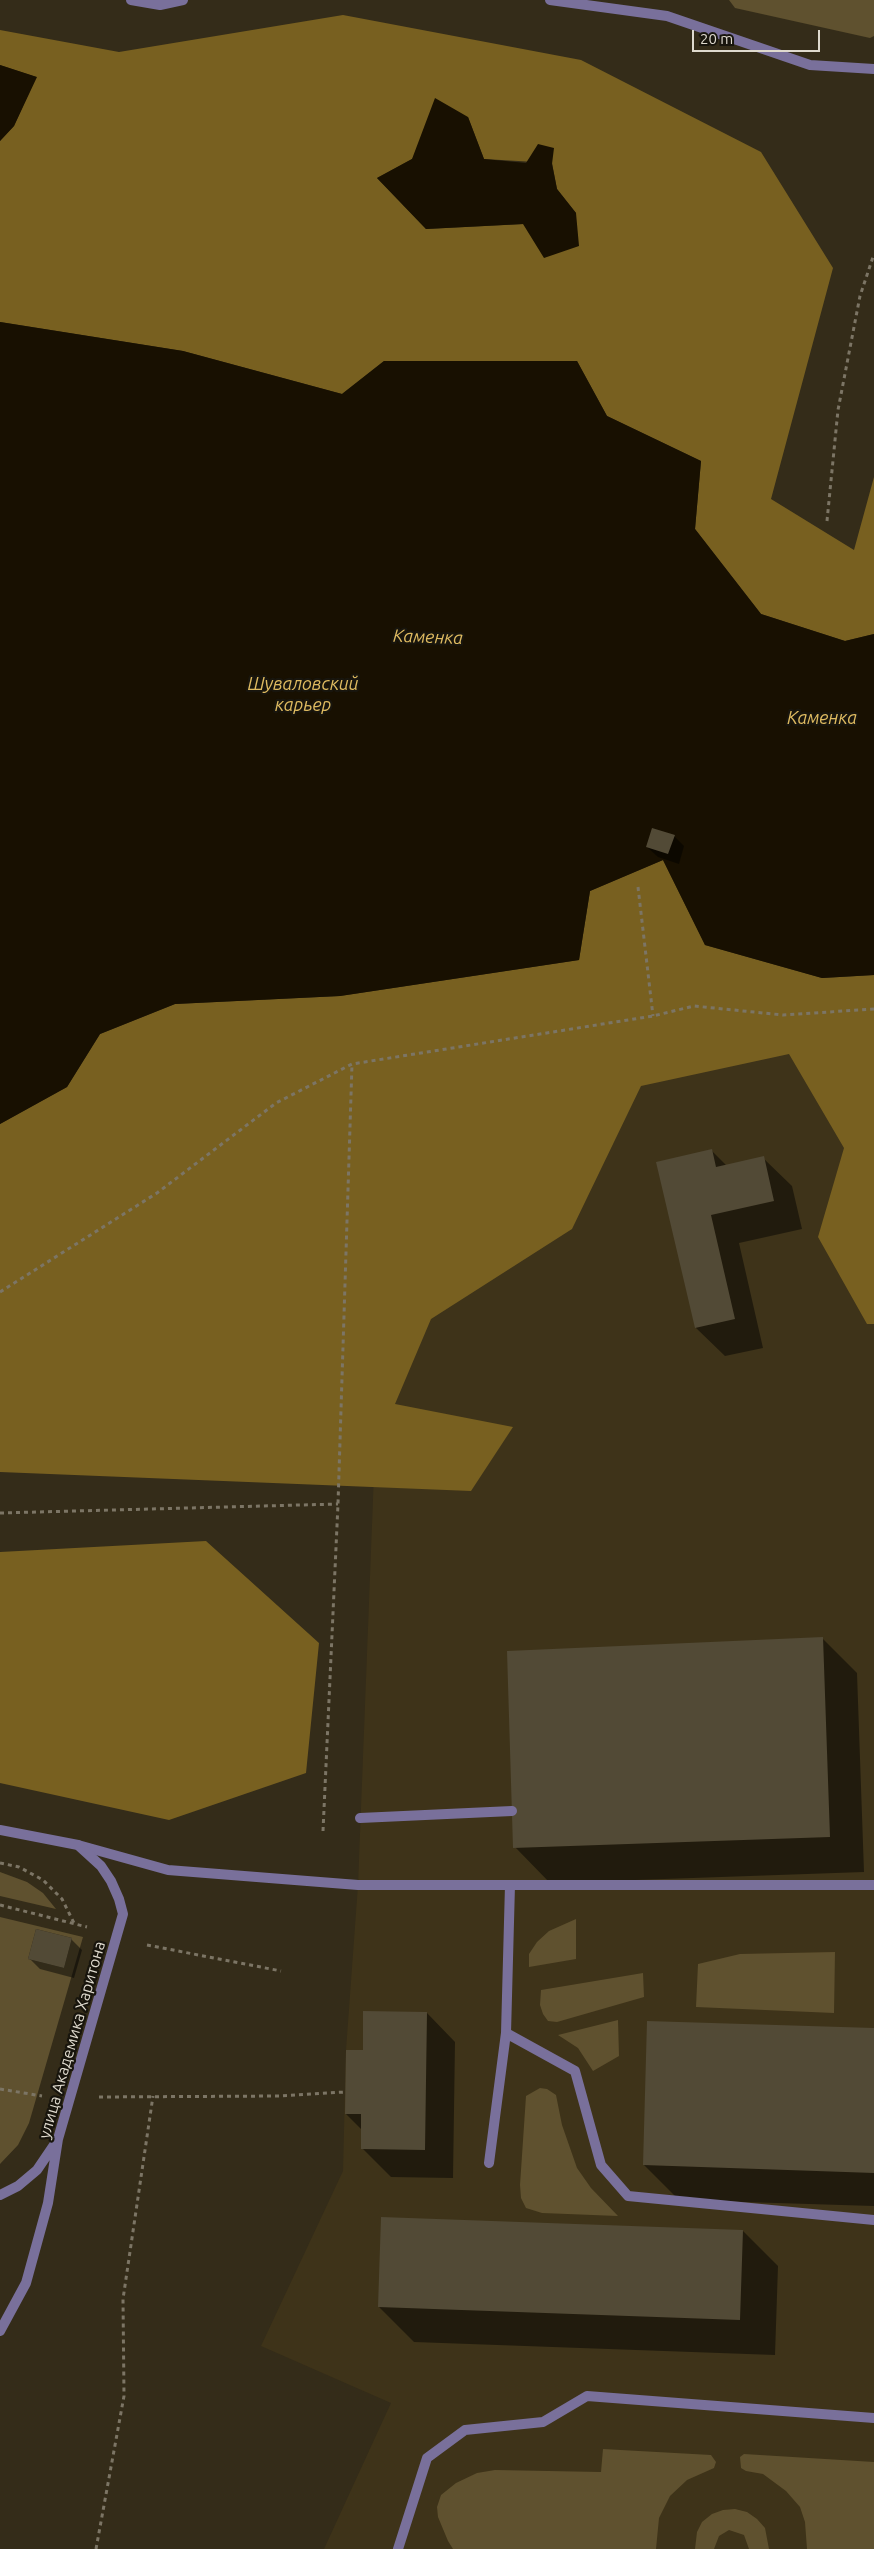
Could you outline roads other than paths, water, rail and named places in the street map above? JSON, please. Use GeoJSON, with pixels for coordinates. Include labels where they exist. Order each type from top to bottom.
{"type":"FeatureCollection","features":[{"type":"Feature","properties":{"kind":"street"},"geometry":{"type":"LineString","coordinates":[[132,0],[160,5],[183,0]]}},
{"type":"Feature","properties":{"kind":"street"},"geometry":{"type":"LineString","coordinates":[[550,0],[667,16],[810,66],[874,69]]}},
{"type":"Feature","properties":{"kind":"street"},"geometry":{"type":"LineString","coordinates":[[360,1818],[512,1811]]}},
{"type":"Feature","properties":{"kind":"street","name":"улица Академика Харитона"},"geometry":{"type":"LineString","coordinates":[[0,1830],[78,1846],[101,1866],[111,1881],[123,1914],[58,2139],[48,2203],[26,2283],[0,2328]]}},
{"type":"Feature","properties":{"kind":"street"},"geometry":{"type":"LineString","coordinates":[[78,1846],[168,1870],[358,1885],[874,1885]]}},
{"type":"Feature","properties":{"kind":"street"},"geometry":{"type":"LineString","coordinates":[[489,2162],[506,2033],[510,1885]]}},
{"type":"Feature","properties":{"kind":"street"},"geometry":{"type":"LineString","coordinates":[[506,2033],[575,2070],[601,2165],[628,2196],[874,2220]]}},
{"type":"Feature","properties":{"kind":"street"},"geometry":{"type":"LineString","coordinates":[[0,2196],[18,2186],[36,2170],[58,2139]]}},
{"type":"Feature","properties":{"kind":"street"},"geometry":{"type":"LineString","coordinates":[[398,2549],[428,2458],[465,2430],[542,2422],[587,2396],[874,2418]]}},
{"type":"Feature","properties":{"kind":"water"},"geometry":{"type":"Polygon","coordinates":[[[0,65],[37,77],[14,126],[0,141],[0,65]]]}},
{"type":"Feature","properties":{"kind":"water"},"geometry":{"type":"Polygon","coordinates":[[[435,98],[468,117],[484,159],[526,163],[538,144],[554,148],[552,164],[557,189],[576,213],[579,246],[544,258],[523,224],[426,229],[377,178],[412,159],[435,98]]]}},
{"type":"Feature","properties":{"kind":"water","name":"Шуваловский карьер"},"geometry":{"type":"Polygon","coordinates":[[[0,322],[183,351],[342,394],[384,361],[577,361],[607,416],[701,461],[695,529],[761,614],[845,641],[874,634],[874,975],[822,978],[705,945],[663,860],[590,891],[579,960],[340,996],[175,1004],[100,1034],[67,1087],[0,1124],[0,322]]]}},
{"type":"Feature","properties":{"kind":"water label","name":"Каменка"},"geometry":{"type":"Point","coordinates":[428,637]}},
{"type":"Feature","properties":{"kind":"water label","name":"Каменка"},"geometry":{"type":"Point","coordinates":[822,718]}}]}
